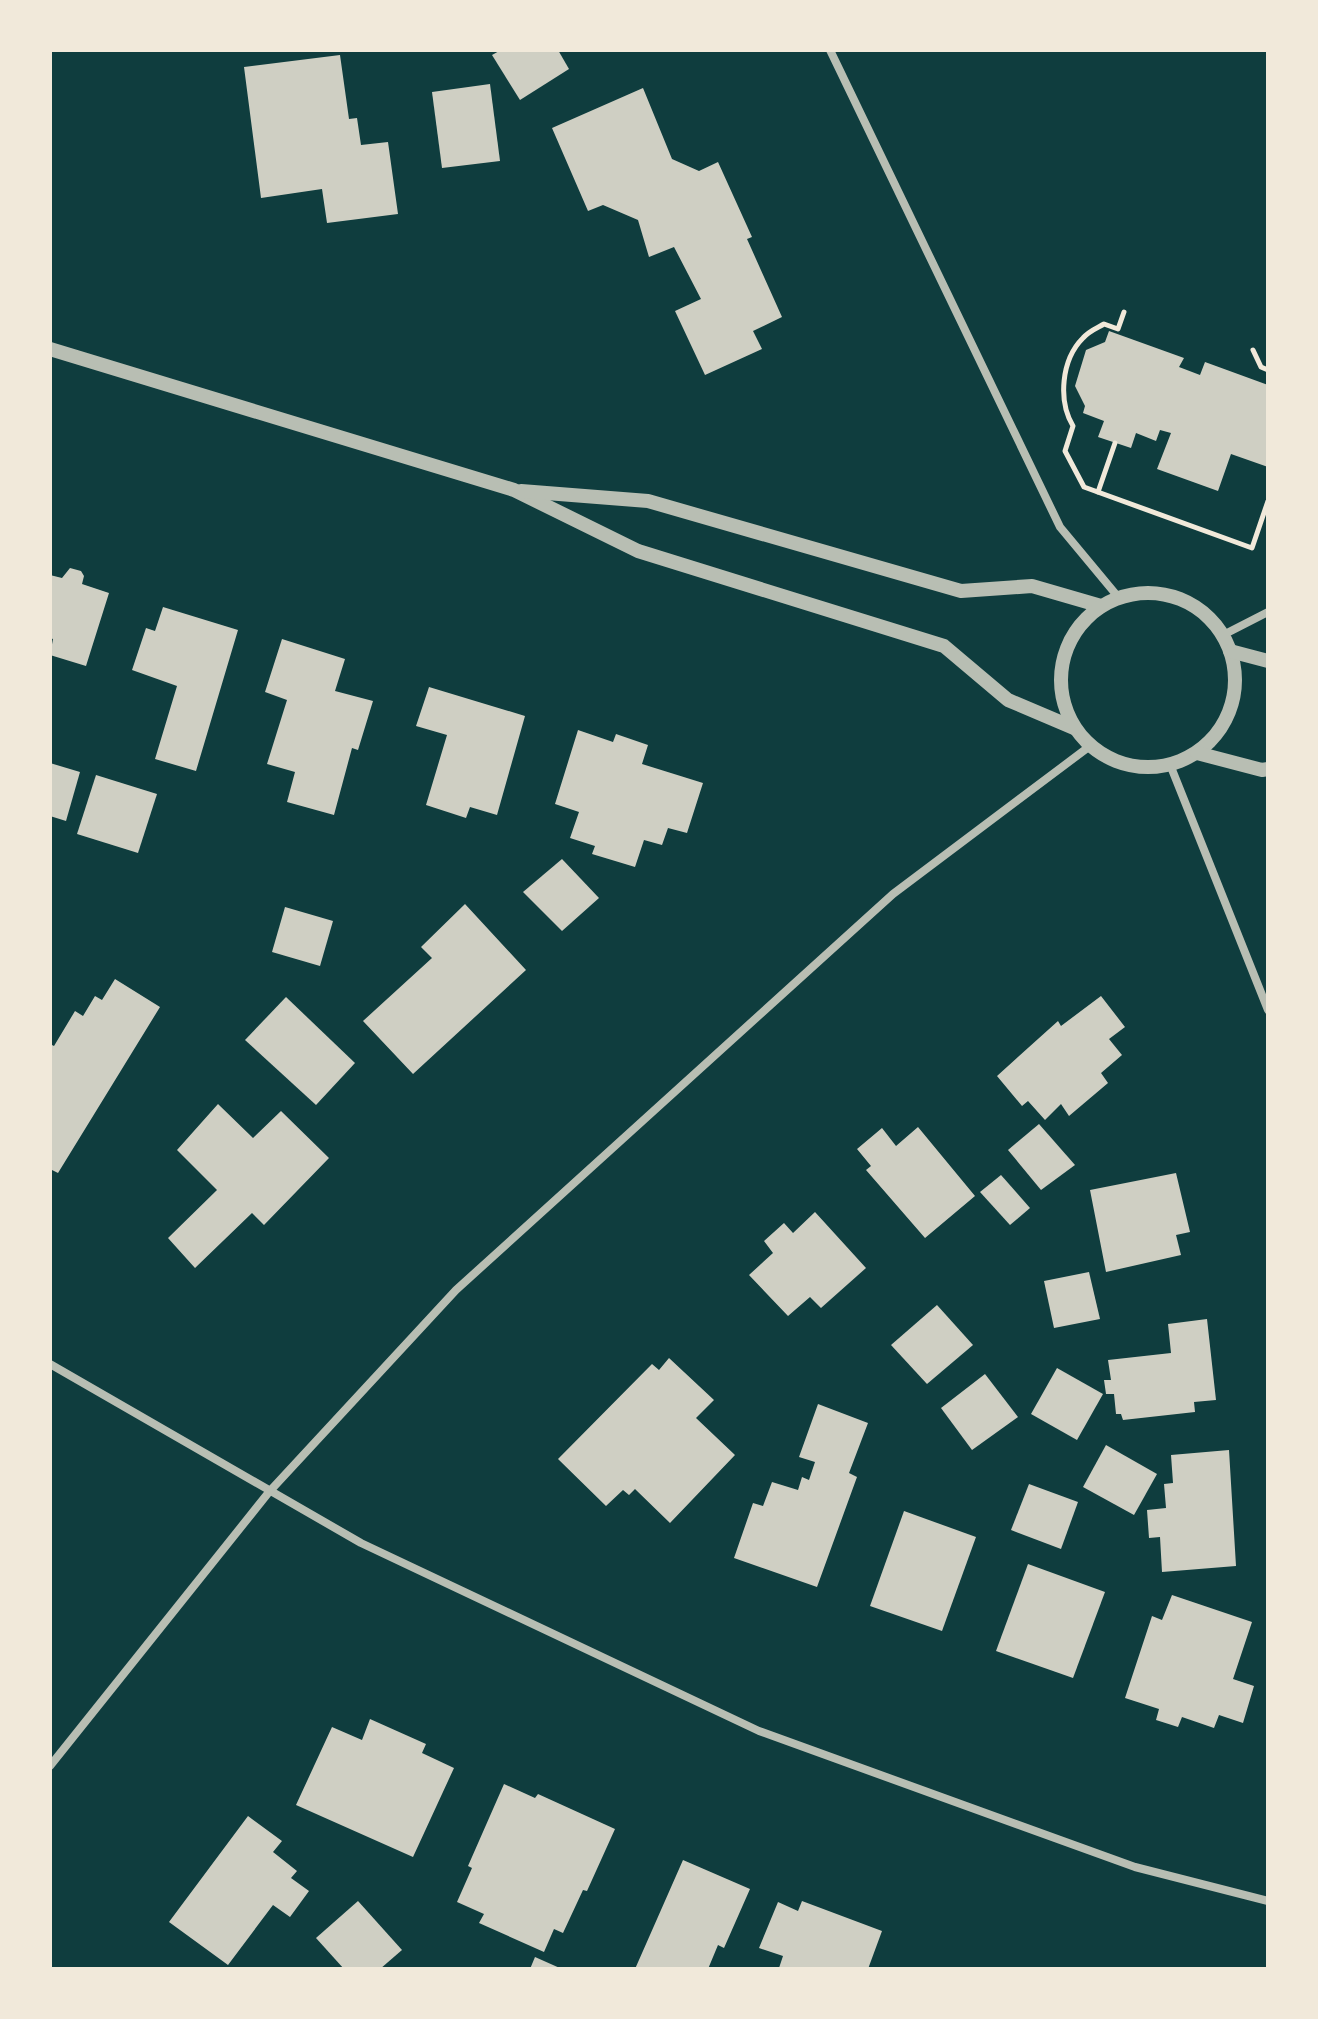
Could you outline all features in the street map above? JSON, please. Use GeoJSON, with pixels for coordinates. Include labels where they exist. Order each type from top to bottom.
{"type":"FeatureCollection","features":[{"type":"Feature","properties":{"kind":"street"},"geometry":{"type":"LineString","coordinates":[[830,50],[1060,527],[1119,598]]}},
{"type":"Feature","properties":{"kind":"street"},"geometry":{"type":"LineString","coordinates":[[50,349],[514,490],[638,551],[944,646],[1008,700],[1074,728]]}},
{"type":"Feature","properties":{"kind":"street"},"geometry":{"type":"LineString","coordinates":[[514,490],[648,501],[961,591],[1032,586],[1101,606]]}},
{"type":"Feature","properties":{"kind":"street"},"geometry":{"type":"LineString","coordinates":[[1152,592],[1177,597],[1200,609],[1225,634],[1236,680],[1231,708],[1218,734],[1197,753],[1171,767],[1143,768],[1115,761],[1090,746],[1074,728],[1065,706],[1060,682],[1063,658],[1072,638],[1084,619],[1101,606],[1119,598],[1152,592]]}},
{"type":"Feature","properties":{"kind":"street"},"geometry":{"type":"LineString","coordinates":[[1225,634],[1268,612]]}},
{"type":"Feature","properties":{"kind":"street"},"geometry":{"type":"LineString","coordinates":[[1230,651],[1268,661]]}},
{"type":"Feature","properties":{"kind":"street"},"geometry":{"type":"LineString","coordinates":[[50,1766],[269,1492],[456,1290],[893,894],[1090,746]]}},
{"type":"Feature","properties":{"kind":"street"},"geometry":{"type":"LineString","coordinates":[[1197,753],[1268,769]]}},
{"type":"Feature","properties":{"kind":"street"},"geometry":{"type":"LineString","coordinates":[[1171,767],[1268,1010]]}},
{"type":"Feature","properties":{"kind":"street"},"geometry":{"type":"LineString","coordinates":[[50,1364],[361,1543],[759,1731],[1135,1867],[1268,1901]]}},
{"type":"Feature","properties":{"kind":"path"},"geometry":{"type":"LineString","coordinates":[[1124,312],[1118,329],[1104,324],[1080,340],[1065,372],[1065,413],[1073,426],[1065,451],[1084,487],[1252,548],[1268,501]]}},
{"type":"Feature","properties":{"kind":"path"},"geometry":{"type":"LineString","coordinates":[[1253,350],[1261,367],[1268,370]]}},
{"type":"Feature","properties":{"kind":"path"},"geometry":{"type":"LineString","coordinates":[[1098,492],[1115,443]]}},
{"type":"Feature","properties":{"kind":"building"},"geometry":{"type":"Polygon","coordinates":[[[501,50],[558,50],[569,69],[520,100],[492,55],[501,50]]]}},
{"type":"Feature","properties":{"kind":"building"},"geometry":{"type":"Polygon","coordinates":[[[340,55],[349,119],[357,118],[361,145],[388,142],[398,214],[327,223],[322,189],[261,198],[244,67],[340,55]]]}},
{"type":"Feature","properties":{"kind":"building"},"geometry":{"type":"Polygon","coordinates":[[[490,84],[500,161],[442,168],[432,92],[490,84]]]}},
{"type":"Feature","properties":{"kind":"building"},"geometry":{"type":"Polygon","coordinates":[[[643,88],[672,159],[699,171],[718,162],[752,237],[747,239],[782,317],[753,331],[762,349],[705,375],[675,311],[701,299],[674,247],[649,257],[638,220],[603,205],[588,211],[552,128],[643,88]]]}},
{"type":"Feature","properties":{"kind":"building"},"geometry":{"type":"Polygon","coordinates":[[[1109,331],[1184,358],[1179,367],[1200,375],[1205,362],[1268,385],[1268,467],[1231,454],[1218,491],[1157,469],[1171,433],[1160,430],[1156,441],[1136,433],[1131,448],[1098,437],[1104,421],[1083,413],[1085,406],[1075,386],[1086,350],[1105,342],[1109,331]]]}},
{"type":"Feature","properties":{"kind":"building"},"geometry":{"type":"Polygon","coordinates":[[[70,568],[81,571],[84,576],[82,584],[109,593],[86,666],[50,655],[53,639],[50,638],[50,575],[62,578],[70,568]]]}},
{"type":"Feature","properties":{"kind":"building"},"geometry":{"type":"Polygon","coordinates":[[[163,607],[238,630],[196,771],[155,759],[177,686],[132,670],[146,628],[155,631],[163,607]]]}},
{"type":"Feature","properties":{"kind":"building"},"geometry":{"type":"Polygon","coordinates":[[[282,639],[345,659],[335,691],[373,701],[358,750],[352,748],[334,815],[287,802],[295,772],[267,764],[287,700],[265,692],[282,639]]]}},
{"type":"Feature","properties":{"kind":"building"},"geometry":{"type":"Polygon","coordinates":[[[429,687],[525,716],[497,815],[470,807],[466,818],[426,805],[447,735],[416,726],[429,687]]]}},
{"type":"Feature","properties":{"kind":"building"},"geometry":{"type":"Polygon","coordinates":[[[578,730],[613,742],[616,734],[648,745],[642,764],[703,783],[687,833],[668,828],[662,845],[644,840],[635,867],[592,854],[595,846],[570,838],[579,812],[555,804],[578,730]]]}},
{"type":"Feature","properties":{"kind":"building"},"geometry":{"type":"Polygon","coordinates":[[[50,763],[80,772],[66,821],[50,816],[50,763]]]}},
{"type":"Feature","properties":{"kind":"building"},"geometry":{"type":"Polygon","coordinates":[[[96,775],[157,794],[138,853],[77,834],[96,775]]]}},
{"type":"Feature","properties":{"kind":"building"},"geometry":{"type":"Polygon","coordinates":[[[562,859],[599,898],[562,931],[523,892],[562,859]]]}},
{"type":"Feature","properties":{"kind":"building"},"geometry":{"type":"Polygon","coordinates":[[[465,904],[526,970],[413,1074],[363,1021],[432,958],[421,947],[465,904]]]}},
{"type":"Feature","properties":{"kind":"building"},"geometry":{"type":"Polygon","coordinates":[[[285,907],[333,921],[320,966],[272,952],[285,907]]]}},
{"type":"Feature","properties":{"kind":"building"},"geometry":{"type":"Polygon","coordinates":[[[115,979],[160,1007],[58,1173],[50,1169],[50,1044],[54,1046],[75,1011],[83,1016],[95,996],[102,1000],[115,979]]]}},
{"type":"Feature","properties":{"kind":"building"},"geometry":{"type":"Polygon","coordinates":[[[1101,996],[1125,1027],[1109,1039],[1122,1055],[1101,1073],[1108,1083],[1069,1116],[1061,1104],[1045,1120],[1028,1101],[1022,1106],[997,1076],[1058,1021],[1061,1026],[1101,996]]]}},
{"type":"Feature","properties":{"kind":"building"},"geometry":{"type":"Polygon","coordinates":[[[286,997],[355,1063],[316,1105],[245,1040],[286,997]]]}},
{"type":"Feature","properties":{"kind":"building"},"geometry":{"type":"Polygon","coordinates":[[[218,1104],[253,1138],[281,1111],[329,1158],[264,1225],[252,1213],[195,1268],[168,1238],[217,1190],[177,1150],[218,1104]]]}},
{"type":"Feature","properties":{"kind":"building"},"geometry":{"type":"Polygon","coordinates":[[[1039,1124],[1075,1165],[1041,1190],[1008,1150],[1039,1124]]]}},
{"type":"Feature","properties":{"kind":"building"},"geometry":{"type":"Polygon","coordinates":[[[918,1127],[975,1196],[925,1238],[866,1170],[871,1166],[857,1149],[882,1128],[896,1146],[918,1127]]]}},
{"type":"Feature","properties":{"kind":"building"},"geometry":{"type":"Polygon","coordinates":[[[1176,1173],[1190,1232],[1176,1235],[1181,1255],[1106,1272],[1090,1190],[1176,1173]]]}},
{"type":"Feature","properties":{"kind":"building"},"geometry":{"type":"Polygon","coordinates":[[[1001,1175],[1030,1208],[1010,1225],[980,1192],[1001,1175]]]}},
{"type":"Feature","properties":{"kind":"building"},"geometry":{"type":"Polygon","coordinates":[[[815,1212],[866,1268],[821,1308],[810,1297],[788,1316],[749,1275],[773,1253],[764,1241],[784,1223],[793,1233],[815,1212]]]}},
{"type":"Feature","properties":{"kind":"building"},"geometry":{"type":"Polygon","coordinates":[[[1089,1272],[1100,1319],[1054,1328],[1044,1281],[1089,1272]]]}},
{"type":"Feature","properties":{"kind":"building"},"geometry":{"type":"Polygon","coordinates":[[[937,1305],[973,1345],[927,1384],[891,1345],[937,1305]]]}},
{"type":"Feature","properties":{"kind":"building"},"geometry":{"type":"Polygon","coordinates":[[[1207,1319],[1216,1400],[1194,1402],[1195,1412],[1123,1420],[1121,1414],[1116,1414],[1114,1394],[1106,1394],[1104,1380],[1111,1380],[1108,1360],[1171,1353],[1168,1324],[1207,1319]]]}},
{"type":"Feature","properties":{"kind":"building"},"geometry":{"type":"Polygon","coordinates":[[[669,1358],[714,1400],[696,1418],[735,1455],[670,1523],[635,1489],[629,1495],[623,1490],[606,1506],[558,1459],[652,1364],[659,1370],[669,1358]]]}},
{"type":"Feature","properties":{"kind":"building"},"geometry":{"type":"Polygon","coordinates":[[[1057,1368],[1103,1394],[1077,1440],[1031,1414],[1057,1368]]]}},
{"type":"Feature","properties":{"kind":"building"},"geometry":{"type":"Polygon","coordinates":[[[985,1374],[1018,1417],[972,1450],[941,1408],[985,1374]]]}},
{"type":"Feature","properties":{"kind":"building"},"geometry":{"type":"Polygon","coordinates":[[[818,1404],[868,1423],[849,1473],[857,1477],[817,1587],[734,1558],[753,1503],[763,1506],[772,1482],[798,1490],[802,1477],[809,1480],[815,1462],[799,1457],[818,1404]]]}},
{"type":"Feature","properties":{"kind":"building"},"geometry":{"type":"Polygon","coordinates":[[[1106,1445],[1157,1474],[1134,1515],[1083,1487],[1106,1445]]]}},
{"type":"Feature","properties":{"kind":"building"},"geometry":{"type":"Polygon","coordinates":[[[1229,1450],[1236,1566],[1162,1572],[1160,1537],[1149,1538],[1147,1510],[1166,1508],[1164,1484],[1173,1483],[1171,1455],[1229,1450]]]}},
{"type":"Feature","properties":{"kind":"building"},"geometry":{"type":"Polygon","coordinates":[[[1029,1484],[1078,1502],[1061,1549],[1011,1530],[1029,1484]]]}},
{"type":"Feature","properties":{"kind":"building"},"geometry":{"type":"Polygon","coordinates":[[[904,1511],[976,1537],[942,1631],[870,1606],[904,1511]]]}},
{"type":"Feature","properties":{"kind":"building"},"geometry":{"type":"Polygon","coordinates":[[[1028,1564],[1105,1592],[1073,1678],[996,1651],[1028,1564]]]}},
{"type":"Feature","properties":{"kind":"building"},"geometry":{"type":"Polygon","coordinates":[[[1172,1595],[1252,1622],[1233,1679],[1254,1686],[1243,1723],[1219,1715],[1214,1728],[1182,1717],[1178,1727],[1156,1720],[1159,1709],[1125,1698],[1152,1616],[1162,1620],[1172,1595]]]}},
{"type":"Feature","properties":{"kind":"building"},"geometry":{"type":"Polygon","coordinates":[[[370,1719],[426,1744],[422,1753],[454,1768],[413,1857],[296,1805],[332,1727],[362,1740],[370,1719]]]}},
{"type":"Feature","properties":{"kind":"building"},"geometry":{"type":"Polygon","coordinates":[[[504,1784],[535,1798],[538,1794],[615,1829],[587,1891],[583,1890],[563,1933],[554,1929],[544,1952],[479,1923],[484,1914],[457,1902],[472,1868],[468,1866],[504,1784]]]}},
{"type":"Feature","properties":{"kind":"building"},"geometry":{"type":"Polygon","coordinates":[[[248,1816],[282,1841],[273,1852],[297,1871],[291,1878],[309,1891],[290,1917],[273,1905],[228,1965],[169,1922],[248,1816]]]}},
{"type":"Feature","properties":{"kind":"building"},"geometry":{"type":"Polygon","coordinates":[[[683,1860],[750,1889],[724,1948],[718,1945],[708,1969],[635,1969],[683,1860]]]}},
{"type":"Feature","properties":{"kind":"building"},"geometry":{"type":"Polygon","coordinates":[[[358,1901],[402,1950],[380,1969],[344,1969],[316,1938],[358,1901]]]}},
{"type":"Feature","properties":{"kind":"building"},"geometry":{"type":"Polygon","coordinates":[[[802,1901],[882,1931],[868,1969],[781,1969],[783,1956],[759,1948],[778,1902],[798,1911],[802,1901]]]}},
{"type":"Feature","properties":{"kind":"building"},"geometry":{"type":"Polygon","coordinates":[[[535,1957],[562,1969],[530,1969],[535,1957]]]}}]}
